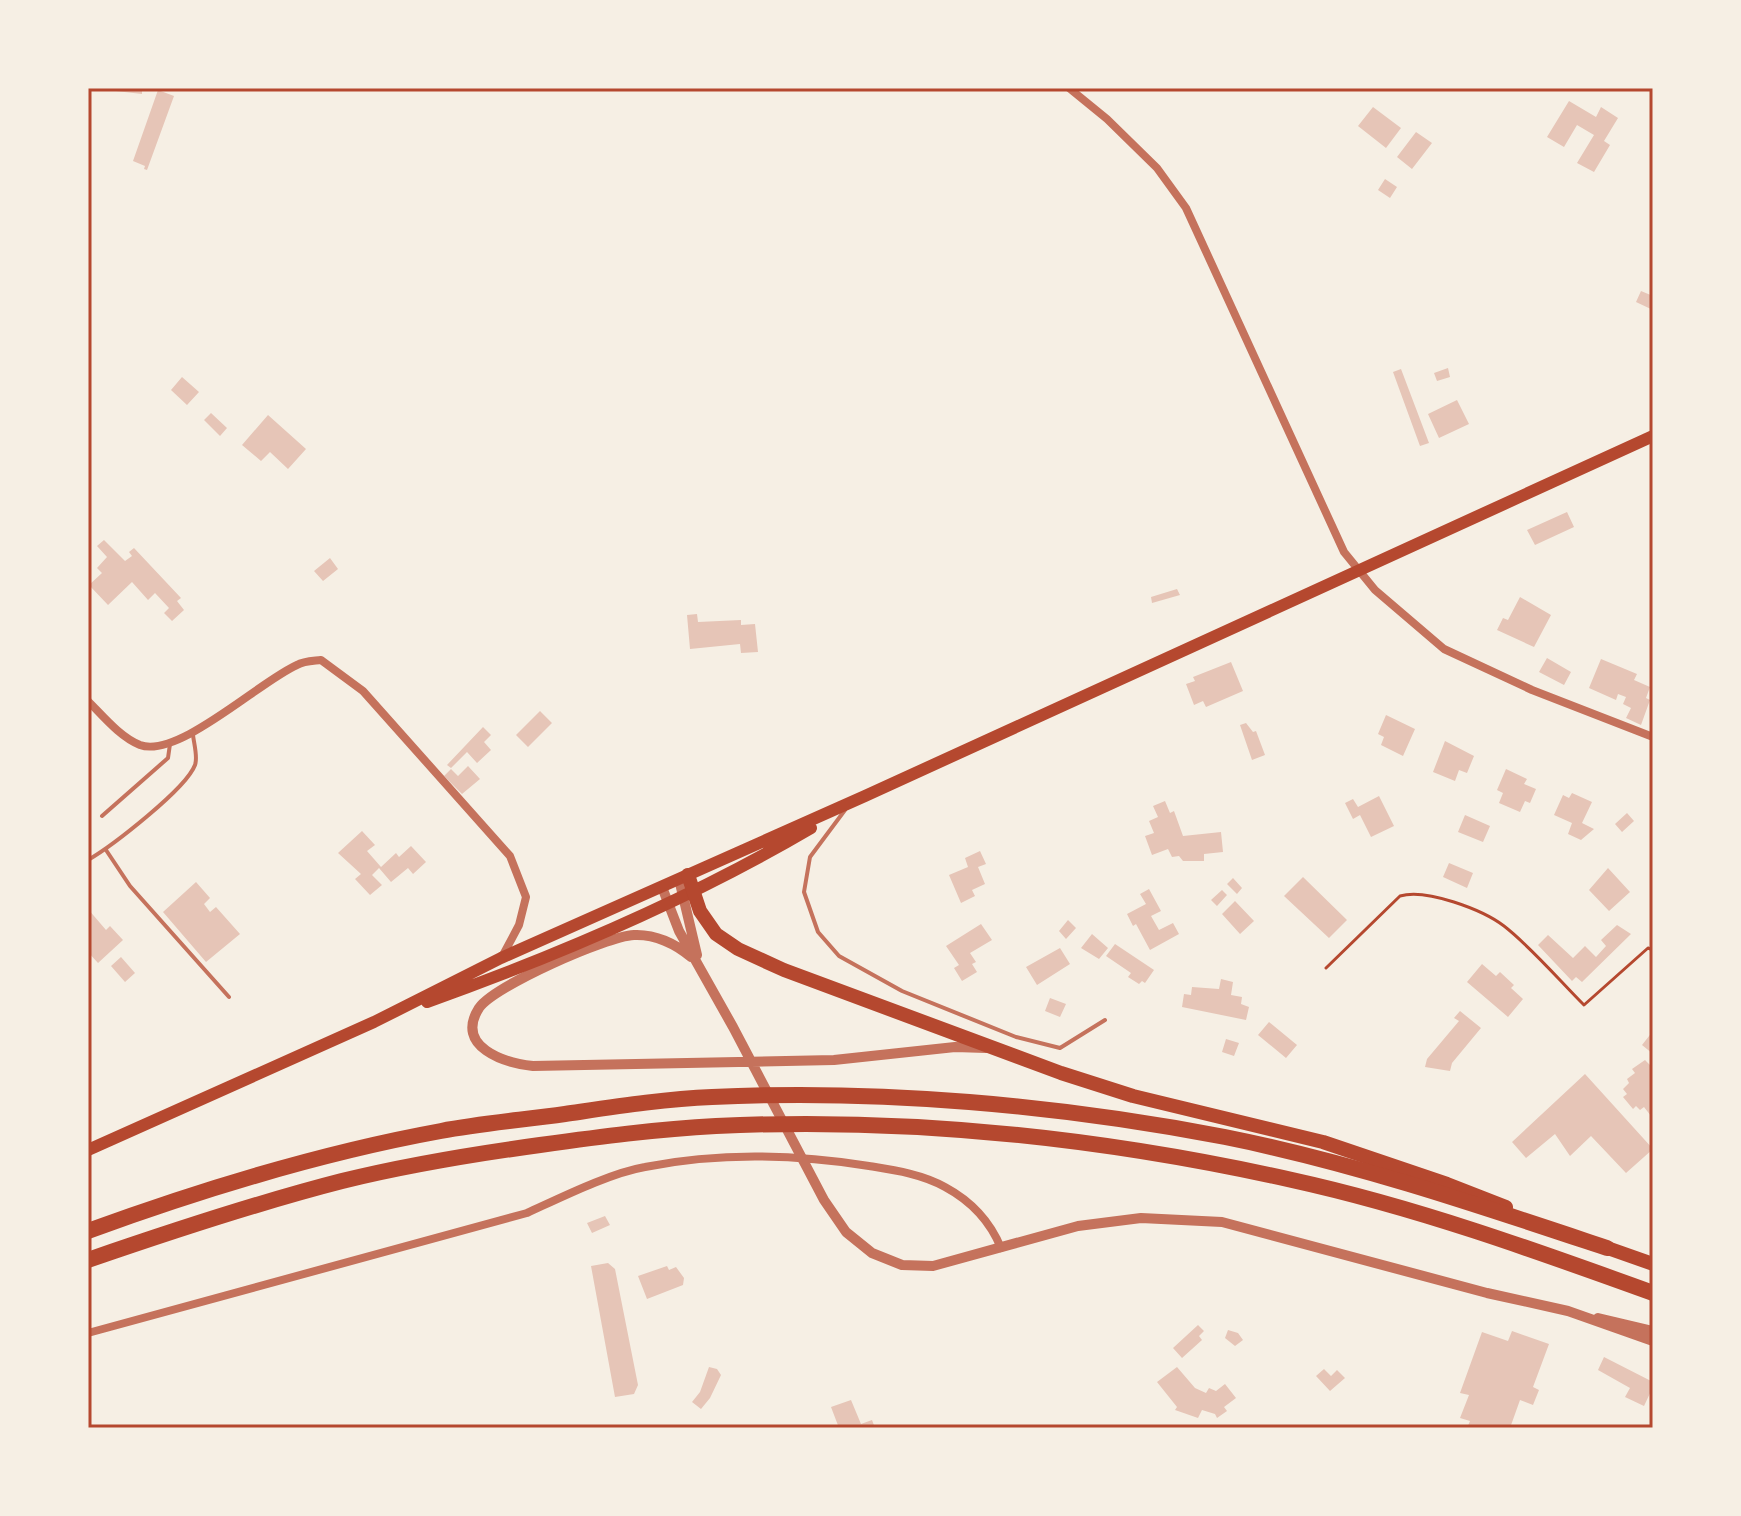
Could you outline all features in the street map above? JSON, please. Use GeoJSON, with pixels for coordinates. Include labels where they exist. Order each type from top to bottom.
{"type":"FeatureCollection","features":[{"type":"Feature","properties":{"kind":"highway"},"geometry":{"type":"LineString","coordinates":[[684,877],[689,894],[725,942],[784,970],[992,1049],[1133,1096],[1323,1142],[1447,1184],[1607,1248]]}},
{"type":"Feature","properties":{"kind":"highway"},"geometry":{"type":"LineString","coordinates":[[88,1231],[167,1202],[302,1162],[441,1131],[707,1097],[808,1094],[1093,1114],[1227,1137],[1345,1165],[1432,1190],[1653,1264]]}},
{"type":"Feature","properties":{"kind":"highway"},"geometry":{"type":"LineString","coordinates":[[88,1260],[201,1221],[344,1181],[481,1153],[700,1127],[816,1124],[934,1127],[1120,1147],[1293,1180],[1414,1212],[1653,1293]]}},
{"type":"Feature","properties":{"kind":"main road"},"geometry":{"type":"LineString","coordinates":[[88,1150],[374,1022],[501,958],[865,796],[1653,436]]}},
{"type":"Feature","properties":{"kind":"main road"},"geometry":{"type":"LineString","coordinates":[[374,1022],[511,972],[689,894],[865,796]]}},
{"type":"Feature","properties":{"kind":"street"},"geometry":{"type":"LineString","coordinates":[[1069,88],[1107,119],[1157,168],[1186,208],[1333,528],[1357,570],[1375,590],[1444,649],[1532,690],[1653,737]]}},
{"type":"Feature","properties":{"kind":"street"},"geometry":{"type":"LineString","coordinates":[[88,701],[125,736],[141,745],[157,748],[192,732],[299,664],[321,660],[363,691],[510,856],[526,897],[519,925],[501,958]]}},
{"type":"Feature","properties":{"kind":"street"},"geometry":{"type":"LineString","coordinates":[[662,887],[679,931],[815,1183],[846,1232],[886,1260],[902,1265],[933,1266],[1078,1226],[1141,1218],[1222,1222],[1588,1317],[1653,1341]]}},
{"type":"Feature","properties":{"kind":"street"},"geometry":{"type":"LineString","coordinates":[[689,894],[700,965]]}},
{"type":"Feature","properties":{"kind":"street"},"geometry":{"type":"LineString","coordinates":[[700,965],[681,948],[660,939],[636,935],[617,937],[533,973],[495,994],[481,1005],[474,1018],[474,1032],[482,1049],[498,1059],[533,1066],[834,1060],[955,1047],[992,1049]]}},
{"type":"Feature","properties":{"kind":"street"},"geometry":{"type":"LineString","coordinates":[[88,1333],[527,1213],[642,1167],[719,1157],[771,1155],[850,1163],[924,1178],[944,1186],[975,1209],[986,1220],[1001,1248]]}},
{"type":"Feature","properties":{"kind":"street"},"geometry":{"type":"LineString","coordinates":[[1588,1317],[1653,1331]]}},
{"type":"Feature","properties":{"kind":"lane"},"geometry":{"type":"LineString","coordinates":[[88,860],[106,850],[188,779],[197,762],[192,732]]}},
{"type":"Feature","properties":{"kind":"lane"},"geometry":{"type":"LineString","coordinates":[[102,816],[168,758],[170,744]]}},
{"type":"Feature","properties":{"kind":"lane"},"geometry":{"type":"LineString","coordinates":[[848,806],[810,857],[804,892],[818,932],[839,956],[902,991],[1016,1037],[1060,1048],[1105,1020]]}},
{"type":"Feature","properties":{"kind":"lane"},"geometry":{"type":"LineString","coordinates":[[106,850],[130,886],[229,997]]}},
{"type":"Feature","properties":{"kind":"path"},"geometry":{"type":"LineString","coordinates":[[1326,968],[1400,896],[1413,892],[1440,897],[1503,925],[1584,1005],[1648,948],[1653,950]]}},
{"type":"Feature","properties":{"kind":"building"},"geometry":{"type":"Polygon","coordinates":[[[117,88],[142,88],[142,94],[116,91],[117,88]]]}},
{"type":"Feature","properties":{"kind":"building"},"geometry":{"type":"Polygon","coordinates":[[[158,90],[174,96],[147,170],[133,161],[158,90]]]}},
{"type":"Feature","properties":{"kind":"building"},"geometry":{"type":"Polygon","coordinates":[[[1569,101],[1596,117],[1601,107],[1618,118],[1604,141],[1610,145],[1594,172],[1577,163],[1594,135],[1577,125],[1564,147],[1547,137],[1569,101]]]}},
{"type":"Feature","properties":{"kind":"building"},"geometry":{"type":"Polygon","coordinates":[[[1373,107],[1401,128],[1386,148],[1358,126],[1373,107]]]}},
{"type":"Feature","properties":{"kind":"building"},"geometry":{"type":"Polygon","coordinates":[[[1416,132],[1432,143],[1412,169],[1397,157],[1416,132]]]}},
{"type":"Feature","properties":{"kind":"building"},"geometry":{"type":"Polygon","coordinates":[[[1385,179],[1397,187],[1390,198],[1378,190],[1385,179]]]}},
{"type":"Feature","properties":{"kind":"building"},"geometry":{"type":"Polygon","coordinates":[[[1641,291],[1653,296],[1653,310],[1636,302],[1641,291]]]}},
{"type":"Feature","properties":{"kind":"building"},"geometry":{"type":"Polygon","coordinates":[[[1448,368],[1450,377],[1437,381],[1434,373],[1448,368]]]}},
{"type":"Feature","properties":{"kind":"building"},"geometry":{"type":"Polygon","coordinates":[[[1401,369],[1429,443],[1420,446],[1393,372],[1401,369]]]}},
{"type":"Feature","properties":{"kind":"building"},"geometry":{"type":"Polygon","coordinates":[[[182,377],[199,392],[187,405],[171,390],[182,377]]]}},
{"type":"Feature","properties":{"kind":"building"},"geometry":{"type":"Polygon","coordinates":[[[1457,400],[1469,424],[1439,438],[1428,414],[1457,400]]]}},
{"type":"Feature","properties":{"kind":"building"},"geometry":{"type":"Polygon","coordinates":[[[211,413],[227,428],[220,436],[204,420],[211,413]]]}},
{"type":"Feature","properties":{"kind":"building"},"geometry":{"type":"Polygon","coordinates":[[[268,415],[306,449],[288,469],[270,452],[261,461],[242,445],[268,415]]]}},
{"type":"Feature","properties":{"kind":"building"},"geometry":{"type":"Polygon","coordinates":[[[1567,512],[1574,527],[1535,545],[1527,530],[1567,512]]]}},
{"type":"Feature","properties":{"kind":"building"},"geometry":{"type":"Polygon","coordinates":[[[104,540],[125,561],[132,556],[129,552],[134,548],[181,598],[177,601],[184,610],[172,621],[164,613],[169,608],[155,593],[148,600],[132,582],[108,605],[89,585],[102,573],[97,568],[107,557],[97,546],[104,540]]]}},
{"type":"Feature","properties":{"kind":"building"},"geometry":{"type":"Polygon","coordinates":[[[330,558],[338,569],[323,581],[314,571],[330,558]]]}},
{"type":"Feature","properties":{"kind":"building"},"geometry":{"type":"Polygon","coordinates":[[[1177,589],[1180,595],[1152,603],[1151,597],[1177,589]]]}},
{"type":"Feature","properties":{"kind":"building"},"geometry":{"type":"Polygon","coordinates":[[[1520,597],[1551,615],[1534,647],[1497,630],[1503,618],[1508,620],[1520,597]]]}},
{"type":"Feature","properties":{"kind":"building"},"geometry":{"type":"Polygon","coordinates":[[[697,614],[698,622],[741,620],[741,625],[755,624],[758,652],[741,653],[740,644],[690,649],[687,615],[697,614]]]}},
{"type":"Feature","properties":{"kind":"building"},"geometry":{"type":"Polygon","coordinates":[[[1547,658],[1571,672],[1564,685],[1539,672],[1547,658]]]}},
{"type":"Feature","properties":{"kind":"building"},"geometry":{"type":"Polygon","coordinates":[[[1601,659],[1637,674],[1634,680],[1650,687],[1646,698],[1650,700],[1641,725],[1626,718],[1631,708],[1623,704],[1626,697],[1618,694],[1616,700],[1589,688],[1601,659]]]}},
{"type":"Feature","properties":{"kind":"building"},"geometry":{"type":"Polygon","coordinates":[[[1231,662],[1243,691],[1206,707],[1203,701],[1194,705],[1186,684],[1195,681],[1193,677],[1231,662]]]}},
{"type":"Feature","properties":{"kind":"building"},"geometry":{"type":"Polygon","coordinates":[[[540,711],[552,723],[528,747],[516,735],[540,711]]]}},
{"type":"Feature","properties":{"kind":"building"},"geometry":{"type":"Polygon","coordinates":[[[1386,715],[1415,729],[1403,756],[1381,745],[1384,737],[1378,734],[1386,715]]]}},
{"type":"Feature","properties":{"kind":"building"},"geometry":{"type":"Polygon","coordinates":[[[1246,723],[1253,732],[1256,731],[1265,755],[1252,760],[1240,725],[1246,723]]]}},
{"type":"Feature","properties":{"kind":"building"},"geometry":{"type":"Polygon","coordinates":[[[483,727],[491,735],[484,742],[491,750],[477,763],[467,752],[451,768],[447,765],[483,727]]]}},
{"type":"Feature","properties":{"kind":"building"},"geometry":{"type":"Polygon","coordinates":[[[1445,741],[1474,756],[1467,773],[1459,770],[1455,781],[1433,772],[1445,741]]]}},
{"type":"Feature","properties":{"kind":"building"},"geometry":{"type":"Polygon","coordinates":[[[468,766],[480,779],[462,794],[444,776],[451,769],[458,776],[468,766]]]}},
{"type":"Feature","properties":{"kind":"building"},"geometry":{"type":"Polygon","coordinates":[[[1506,769],[1527,779],[1524,784],[1536,789],[1530,803],[1525,801],[1520,812],[1499,803],[1503,793],[1497,790],[1506,769]]]}},
{"type":"Feature","properties":{"kind":"building"},"geometry":{"type":"Polygon","coordinates":[[[1572,793],[1592,802],[1582,823],[1594,829],[1581,840],[1568,834],[1572,823],[1554,815],[1563,795],[1569,798],[1572,793]]]}},
{"type":"Feature","properties":{"kind":"building"},"geometry":{"type":"Polygon","coordinates":[[[1379,796],[1394,826],[1371,837],[1360,815],[1353,819],[1345,803],[1353,799],[1358,807],[1379,796]]]}},
{"type":"Feature","properties":{"kind":"building"},"geometry":{"type":"Polygon","coordinates":[[[1165,801],[1170,813],[1174,811],[1183,836],[1221,832],[1223,852],[1204,854],[1204,861],[1183,861],[1179,856],[1172,857],[1168,849],[1152,855],[1145,836],[1154,833],[1149,821],[1158,817],[1153,806],[1165,801]]]}},
{"type":"Feature","properties":{"kind":"building"},"geometry":{"type":"Polygon","coordinates":[[[1627,813],[1634,821],[1622,832],[1615,824],[1627,813]]]}},
{"type":"Feature","properties":{"kind":"building"},"geometry":{"type":"Polygon","coordinates":[[[1465,815],[1490,826],[1483,842],[1458,832],[1465,815]]]}},
{"type":"Feature","properties":{"kind":"building"},"geometry":{"type":"Polygon","coordinates":[[[362,831],[375,845],[367,851],[381,867],[396,853],[399,857],[411,846],[426,862],[413,874],[408,868],[391,882],[379,868],[372,875],[382,885],[370,895],[355,879],[361,874],[338,853],[362,831]]]}},
{"type":"Feature","properties":{"kind":"building"},"geometry":{"type":"Polygon","coordinates":[[[980,851],[986,864],[978,867],[985,884],[972,890],[975,896],[961,903],[949,875],[968,867],[965,858],[980,851]]]}},
{"type":"Feature","properties":{"kind":"building"},"geometry":{"type":"Polygon","coordinates":[[[1449,863],[1473,873],[1467,888],[1443,877],[1449,863]]]}},
{"type":"Feature","properties":{"kind":"building"},"geometry":{"type":"Polygon","coordinates":[[[1608,868],[1630,892],[1609,911],[1589,890],[1608,868]]]}},
{"type":"Feature","properties":{"kind":"building"},"geometry":{"type":"Polygon","coordinates":[[[1303,877],[1347,920],[1329,938],[1284,896],[1303,877]]]}},
{"type":"Feature","properties":{"kind":"building"},"geometry":{"type":"Polygon","coordinates":[[[1233,878],[1242,888],[1237,894],[1227,884],[1233,878]]]}},
{"type":"Feature","properties":{"kind":"building"},"geometry":{"type":"Polygon","coordinates":[[[196,882],[210,898],[204,904],[210,912],[216,907],[240,934],[206,962],[163,912],[196,882]]]}},
{"type":"Feature","properties":{"kind":"building"},"geometry":{"type":"Polygon","coordinates":[[[1149,889],[1161,911],[1151,916],[1159,930],[1173,923],[1179,934],[1150,950],[1127,914],[1146,904],[1140,894],[1149,889]]]}},
{"type":"Feature","properties":{"kind":"building"},"geometry":{"type":"Polygon","coordinates":[[[1222,890],[1227,895],[1217,906],[1211,900],[1222,890]]]}},
{"type":"Feature","properties":{"kind":"building"},"geometry":{"type":"Polygon","coordinates":[[[1235,901],[1254,921],[1240,934],[1222,914],[1235,901]]]}},
{"type":"Feature","properties":{"kind":"building"},"geometry":{"type":"Polygon","coordinates":[[[88,909],[106,930],[110,926],[123,940],[98,963],[88,952],[88,909]]]}},
{"type":"Feature","properties":{"kind":"building"},"geometry":{"type":"Polygon","coordinates":[[[1068,920],[1076,928],[1066,939],[1059,931],[1068,920]]]}},
{"type":"Feature","properties":{"kind":"building"},"geometry":{"type":"Polygon","coordinates":[[[981,924],[992,940],[970,953],[976,962],[972,964],[977,972],[962,981],[954,968],[959,965],[946,946],[981,924]]]}},
{"type":"Feature","properties":{"kind":"building"},"geometry":{"type":"Polygon","coordinates":[[[1617,925],[1631,934],[1582,982],[1576,977],[1572,981],[1538,945],[1548,935],[1573,958],[1585,946],[1596,957],[1606,946],[1601,940],[1617,925]]]}},
{"type":"Feature","properties":{"kind":"building"},"geometry":{"type":"Polygon","coordinates":[[[1092,934],[1108,948],[1099,959],[1081,948],[1092,934]]]}},
{"type":"Feature","properties":{"kind":"building"},"geometry":{"type":"Polygon","coordinates":[[[1115,944],[1154,970],[1145,983],[1142,981],[1139,984],[1128,977],[1131,973],[1106,956],[1115,944]]]}},
{"type":"Feature","properties":{"kind":"building"},"geometry":{"type":"Polygon","coordinates":[[[1060,948],[1070,964],[1037,985],[1026,967],[1060,948]]]}},
{"type":"Feature","properties":{"kind":"building"},"geometry":{"type":"Polygon","coordinates":[[[121,957],[135,973],[125,982],[111,966],[121,957]]]}},
{"type":"Feature","properties":{"kind":"building"},"geometry":{"type":"Polygon","coordinates":[[[1482,964],[1496,976],[1500,972],[1523,999],[1508,1017],[1467,982],[1482,964]]]}},
{"type":"Feature","properties":{"kind":"building"},"geometry":{"type":"Polygon","coordinates":[[[1221,979],[1233,982],[1231,995],[1242,997],[1241,1004],[1249,1007],[1246,1020],[1182,1007],[1184,994],[1191,995],[1192,987],[1219,989],[1221,979]]]}},
{"type":"Feature","properties":{"kind":"building"},"geometry":{"type":"Polygon","coordinates":[[[1050,998],[1066,1004],[1060,1017],[1045,1011],[1050,998]]]}},
{"type":"Feature","properties":{"kind":"building"},"geometry":{"type":"Polygon","coordinates":[[[1460,1011],[1481,1028],[1452,1063],[1450,1071],[1425,1067],[1427,1059],[1459,1021],[1454,1018],[1460,1011]]]}},
{"type":"Feature","properties":{"kind":"building"},"geometry":{"type":"Polygon","coordinates":[[[1269,1022],[1297,1045],[1286,1058],[1258,1035],[1269,1022]]]}},
{"type":"Feature","properties":{"kind":"building"},"geometry":{"type":"Polygon","coordinates":[[[1653,1031],[1653,1054],[1642,1045],[1653,1031]]]}},
{"type":"Feature","properties":{"kind":"building"},"geometry":{"type":"Polygon","coordinates":[[[1226,1039],[1239,1043],[1234,1056],[1222,1052],[1226,1039]]]}},
{"type":"Feature","properties":{"kind":"building"},"geometry":{"type":"Polygon","coordinates":[[[1645,1060],[1653,1065],[1651,1116],[1644,1107],[1640,1110],[1636,1106],[1633,1109],[1623,1097],[1627,1094],[1623,1089],[1629,1083],[1627,1079],[1635,1073],[1632,1069],[1645,1060]]]}},
{"type":"Feature","properties":{"kind":"building"},"geometry":{"type":"Polygon","coordinates":[[[1585,1074],[1653,1149],[1626,1173],[1591,1136],[1570,1156],[1555,1134],[1526,1158],[1512,1142],[1585,1074]]]}},
{"type":"Feature","properties":{"kind":"building"},"geometry":{"type":"Polygon","coordinates":[[[605,1216],[610,1225],[592,1233],[587,1223],[605,1216]]]}},
{"type":"Feature","properties":{"kind":"building"},"geometry":{"type":"Polygon","coordinates":[[[608,1263],[615,1269],[638,1385],[634,1394],[615,1397],[591,1266],[608,1263]]]}},
{"type":"Feature","properties":{"kind":"building"},"geometry":{"type":"Polygon","coordinates":[[[667,1266],[669,1270],[676,1267],[684,1278],[683,1285],[647,1299],[638,1276],[667,1266]]]}},
{"type":"Feature","properties":{"kind":"building"},"geometry":{"type":"Polygon","coordinates":[[[1198,1325],[1204,1331],[1199,1336],[1202,1340],[1182,1358],[1173,1348],[1198,1325]]]}},
{"type":"Feature","properties":{"kind":"building"},"geometry":{"type":"Polygon","coordinates":[[[1228,1330],[1238,1333],[1243,1340],[1235,1346],[1225,1338],[1228,1330]]]}},
{"type":"Feature","properties":{"kind":"building"},"geometry":{"type":"Polygon","coordinates":[[[1512,1331],[1549,1344],[1533,1387],[1539,1390],[1533,1405],[1520,1400],[1510,1428],[1467,1428],[1470,1421],[1460,1418],[1469,1395],[1460,1393],[1482,1332],[1508,1341],[1512,1331]]]}},
{"type":"Feature","properties":{"kind":"building"},"geometry":{"type":"Polygon","coordinates":[[[1604,1357],[1653,1382],[1644,1406],[1625,1397],[1630,1388],[1598,1370],[1604,1357]]]}},
{"type":"Feature","properties":{"kind":"building"},"geometry":{"type":"Polygon","coordinates":[[[709,1367],[717,1369],[721,1375],[701,1409],[692,1402],[700,1392],[709,1367]]]}},
{"type":"Feature","properties":{"kind":"building"},"geometry":{"type":"Polygon","coordinates":[[[1177,1367],[1195,1388],[1206,1393],[1209,1388],[1216,1391],[1225,1384],[1236,1398],[1224,1407],[1227,1411],[1217,1418],[1215,1414],[1202,1410],[1198,1418],[1175,1410],[1177,1407],[1157,1382],[1177,1367]]]}},
{"type":"Feature","properties":{"kind":"building"},"geometry":{"type":"Polygon","coordinates":[[[1324,1369],[1331,1376],[1337,1370],[1345,1378],[1330,1391],[1316,1376],[1324,1369]]]}},
{"type":"Feature","properties":{"kind":"building"},"geometry":{"type":"Polygon","coordinates":[[[851,1400],[861,1424],[872,1420],[875,1428],[839,1428],[831,1407],[851,1400]]]}}]}
